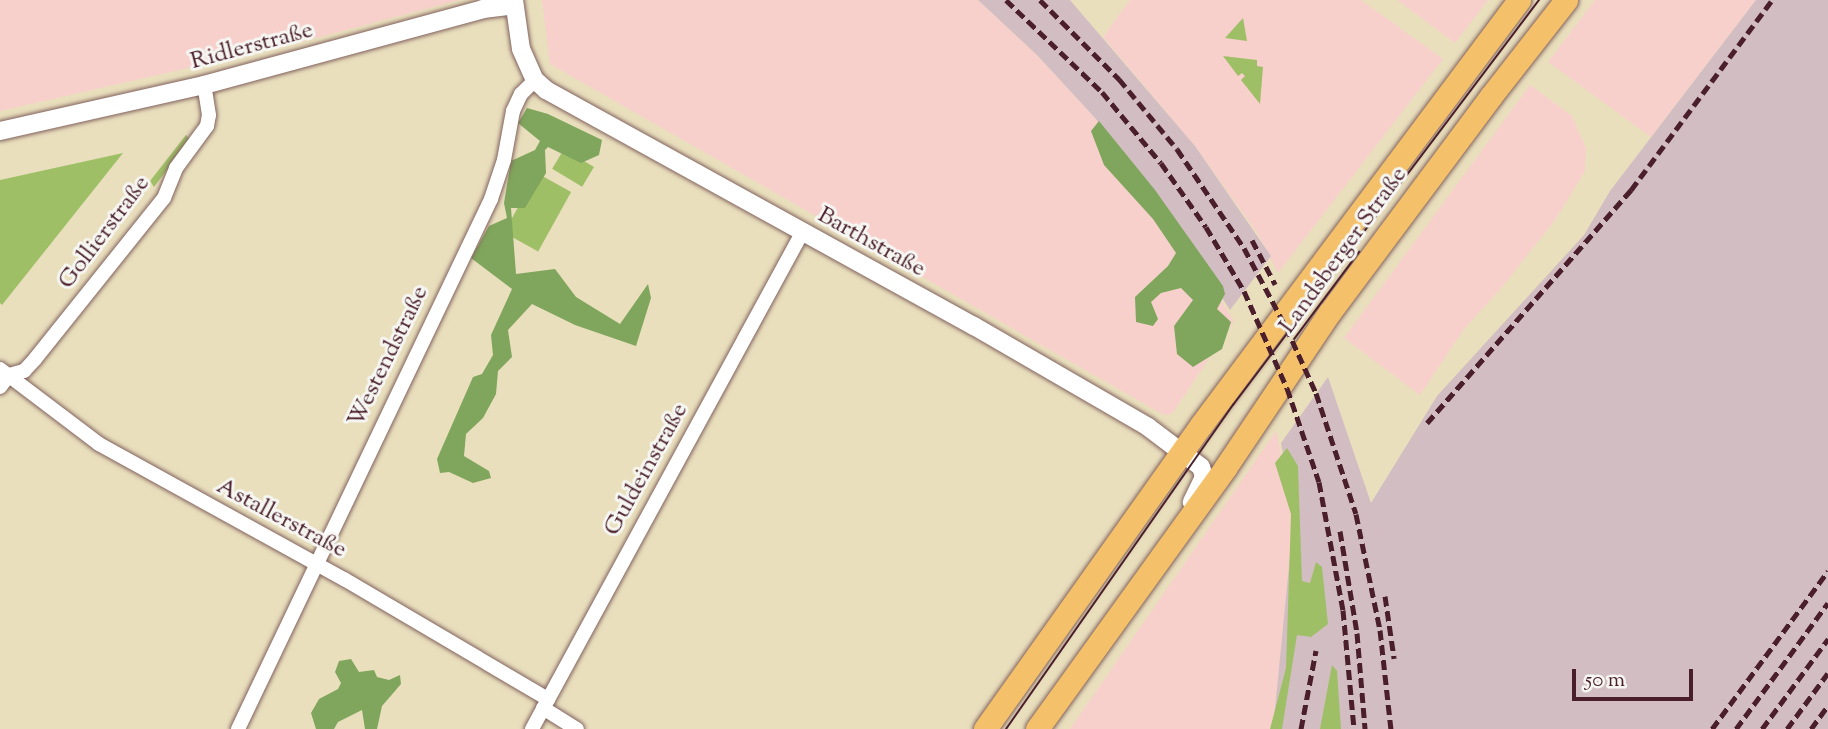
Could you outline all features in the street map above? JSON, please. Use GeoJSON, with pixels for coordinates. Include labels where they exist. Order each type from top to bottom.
{"type":"FeatureCollection","features":[{"type":"Feature","properties":{"kind":"main road","name":"Landsberger Straße"},"geometry":{"type":"LineString","coordinates":[[985,729],[1183,451],[1519,0]]}},
{"type":"Feature","properties":{"kind":"main road","name":"Landsberger Straße"},"geometry":{"type":"LineString","coordinates":[[1037,729],[1174,540],[1330,312],[1566,0]]}},
{"type":"Feature","properties":{"kind":"street"},"geometry":{"type":"LineString","coordinates":[[514,2],[521,49],[536,79]]}},
{"type":"Feature","properties":{"kind":"street","name":"Ridlerstraße"},"geometry":{"type":"LineString","coordinates":[[0,131],[204,85],[514,2]]}},
{"type":"Feature","properties":{"kind":"street","name":"Barthstraße"},"geometry":{"type":"LineString","coordinates":[[536,79],[564,101],[1065,378],[1183,451]]}},
{"type":"Feature","properties":{"kind":"street","name":"Westendstraße"},"geometry":{"type":"LineString","coordinates":[[238,729],[491,200],[504,160],[513,111],[521,94],[536,79]]}},
{"type":"Feature","properties":{"kind":"street","name":"Gollierstraße"},"geometry":{"type":"LineString","coordinates":[[3,377],[24,370],[35,359],[164,198],[176,169],[207,126],[208,107],[204,85]]}},
{"type":"Feature","properties":{"kind":"street","name":"Guldeinstraße"},"geometry":{"type":"LineString","coordinates":[[532,729],[802,233]]}},
{"type":"Feature","properties":{"kind":"street","name":"Astallerstraße"},"geometry":{"type":"LineString","coordinates":[[3,377],[99,444],[317,564],[545,704],[577,729]]}},
{"type":"Feature","properties":{"kind":"street","name":"Landsberger Straße"},"geometry":{"type":"LineString","coordinates":[[1174,540],[1204,477],[1201,467],[1183,451]]}},
{"type":"Feature","properties":{"kind":"shaded area"},"geometry":{"type":"Polygon","coordinates":[[[0,0],[459,0],[293,44],[0,111],[0,0]]]}},
{"type":"Feature","properties":{"kind":"shaded area"},"geometry":{"type":"Polygon","coordinates":[[[542,0],[978,0],[1037,55],[1096,119],[1148,184],[1234,321],[1172,414],[1164,415],[550,64],[542,0]]]}},
{"type":"Feature","properties":{"kind":"shaded area"},"geometry":{"type":"Polygon","coordinates":[[[978,0],[1070,0],[1195,146],[1271,256],[1230,310],[1148,184],[1096,119],[1037,55],[978,0]]]}},
{"type":"Feature","properties":{"kind":"shaded area"},"geometry":{"type":"Polygon","coordinates":[[[1130,0],[1361,0],[1443,59],[1278,273],[1258,234],[1195,146],[1103,37],[1130,0]]]}},
{"type":"Feature","properties":{"kind":"shaded area"},"geometry":{"type":"Polygon","coordinates":[[[1397,0],[1488,0],[1455,43],[1397,0]]]}},
{"type":"Feature","properties":{"kind":"shaded area"},"geometry":{"type":"Polygon","coordinates":[[[1595,0],[1756,0],[1651,137],[1548,62],[1595,0]]]}},
{"type":"Feature","properties":{"kind":"shaded area"},"geometry":{"type":"Polygon","coordinates":[[[1756,0],[1828,0],[1828,729],[1273,729],[1294,515],[1281,443],[1328,377],[1371,503],[1437,396],[1584,235],[1610,191],[1756,0]]]}},
{"type":"Feature","properties":{"kind":"shaded area"},"geometry":{"type":"Polygon","coordinates":[[[1530,85],[1572,116],[1586,148],[1585,171],[1555,220],[1503,286],[1464,329],[1420,395],[1344,338],[1530,85]]]}},
{"type":"Feature","properties":{"kind":"shaded area"},"geometry":{"type":"Polygon","coordinates":[[[1276,431],[1294,515],[1273,729],[1070,729],[1276,431]]]}},
{"type":"Feature","properties":{"kind":"green space"},"geometry":{"type":"Polygon","coordinates":[[[1243,18],[1247,41],[1225,38],[1243,18]]]}},
{"type":"Feature","properties":{"kind":"green space"},"geometry":{"type":"Polygon","coordinates":[[[1223,56],[1257,60],[1257,66],[1263,67],[1260,104],[1241,80],[1245,76],[1242,73],[1238,76],[1223,56]]]}},
{"type":"Feature","properties":{"kind":"green space"},"geometry":{"type":"Polygon","coordinates":[[[527,108],[548,114],[602,140],[599,155],[581,163],[548,147],[545,150],[546,173],[525,208],[511,208],[516,274],[555,269],[576,297],[620,324],[648,284],[651,298],[636,346],[575,325],[532,304],[508,330],[512,357],[498,371],[496,394],[483,418],[466,434],[464,456],[489,471],[491,478],[473,483],[449,472],[440,473],[437,459],[473,377],[482,374],[493,355],[491,335],[512,289],[471,258],[489,226],[507,218],[504,203],[511,161],[535,150],[540,141],[518,123],[527,108]]]}},
{"type":"Feature","properties":{"kind":"green space"},"geometry":{"type":"Polygon","coordinates":[[[1099,121],[1155,190],[1223,286],[1225,294],[1217,309],[1231,322],[1222,349],[1193,367],[1177,354],[1174,326],[1193,300],[1181,288],[1161,293],[1151,302],[1158,319],[1153,326],[1136,322],[1135,297],[1168,266],[1176,253],[1153,219],[1104,165],[1091,131],[1099,121]]]}},
{"type":"Feature","properties":{"kind":"green space"},"geometry":{"type":"Polygon","coordinates":[[[186,135],[190,139],[154,187],[150,181],[186,135]]]}},
{"type":"Feature","properties":{"kind":"green space"},"geometry":{"type":"Polygon","coordinates":[[[564,149],[594,167],[582,187],[552,169],[564,149]]]}},
{"type":"Feature","properties":{"kind":"green space"},"geometry":{"type":"Polygon","coordinates":[[[123,153],[2,305],[0,180],[123,153]]]}},
{"type":"Feature","properties":{"kind":"green space"},"geometry":{"type":"Polygon","coordinates":[[[537,173],[571,192],[538,251],[504,232],[537,173]]]}},
{"type":"Feature","properties":{"kind":"green space"},"geometry":{"type":"Polygon","coordinates":[[[1287,448],[1298,466],[1302,581],[1310,583],[1316,562],[1322,567],[1328,624],[1311,637],[1297,635],[1282,729],[1270,729],[1286,668],[1291,514],[1275,463],[1287,448]]]}},
{"type":"Feature","properties":{"kind":"green space"},"geometry":{"type":"Polygon","coordinates":[[[351,659],[359,672],[374,670],[377,677],[389,680],[400,675],[401,684],[382,706],[377,729],[365,729],[362,710],[338,722],[334,729],[316,729],[311,713],[319,699],[338,689],[341,683],[335,672],[339,661],[351,659]]]}},
{"type":"Feature","properties":{"kind":"green space"},"geometry":{"type":"Polygon","coordinates":[[[1332,665],[1337,671],[1341,729],[1320,729],[1332,665]]]}},
{"type":"Feature","properties":{"kind":"tram line"},"geometry":{"type":"LineString","coordinates":[[1006,729],[1233,405],[1539,0]]}},
{"type":"Feature","properties":{"kind":"tram line"},"geometry":{"type":"LineString","coordinates":[[1294,339],[1359,252]]}},
{"type":"Feature","properties":{"kind":"railway"},"geometry":{"type":"LineString","coordinates":[[1006,0],[1102,92],[1161,163],[1206,227],[1244,291],[1287,388],[1319,482],[1343,610],[1354,729]]}},
{"type":"Feature","properties":{"kind":"railway"},"geometry":{"type":"LineString","coordinates":[[1040,0],[1119,79],[1177,149],[1244,248],[1286,327],[1316,393],[1356,514],[1380,630],[1391,729]]}},
{"type":"Feature","properties":{"kind":"railway"},"geometry":{"type":"LineString","coordinates":[[1427,423],[1631,190],[1772,0]]}},
{"type":"Feature","properties":{"kind":"railway"},"geometry":{"type":"LineString","coordinates":[[1252,240],[1275,284]]}},
{"type":"Feature","properties":{"kind":"railway"},"geometry":{"type":"LineString","coordinates":[[1340,531],[1357,633],[1365,729]]}},
{"type":"Feature","properties":{"kind":"railway"},"geometry":{"type":"LineString","coordinates":[[1712,729],[1828,571]]}},
{"type":"Feature","properties":{"kind":"railway"},"geometry":{"type":"LineString","coordinates":[[1385,596],[1394,658]]}},
{"type":"Feature","properties":{"kind":"railway"},"geometry":{"type":"LineString","coordinates":[[1736,729],[1828,603]]}},
{"type":"Feature","properties":{"kind":"railway"},"geometry":{"type":"LineString","coordinates":[[1762,729],[1828,639]]}},
{"type":"Feature","properties":{"kind":"railway"},"geometry":{"type":"LineString","coordinates":[[1301,729],[1316,650]]}},
{"type":"Feature","properties":{"kind":"railway"},"geometry":{"type":"LineString","coordinates":[[1787,729],[1828,673]]}},
{"type":"Feature","properties":{"kind":"railway"},"geometry":{"type":"LineString","coordinates":[[1811,729],[1828,706]]}}]}
